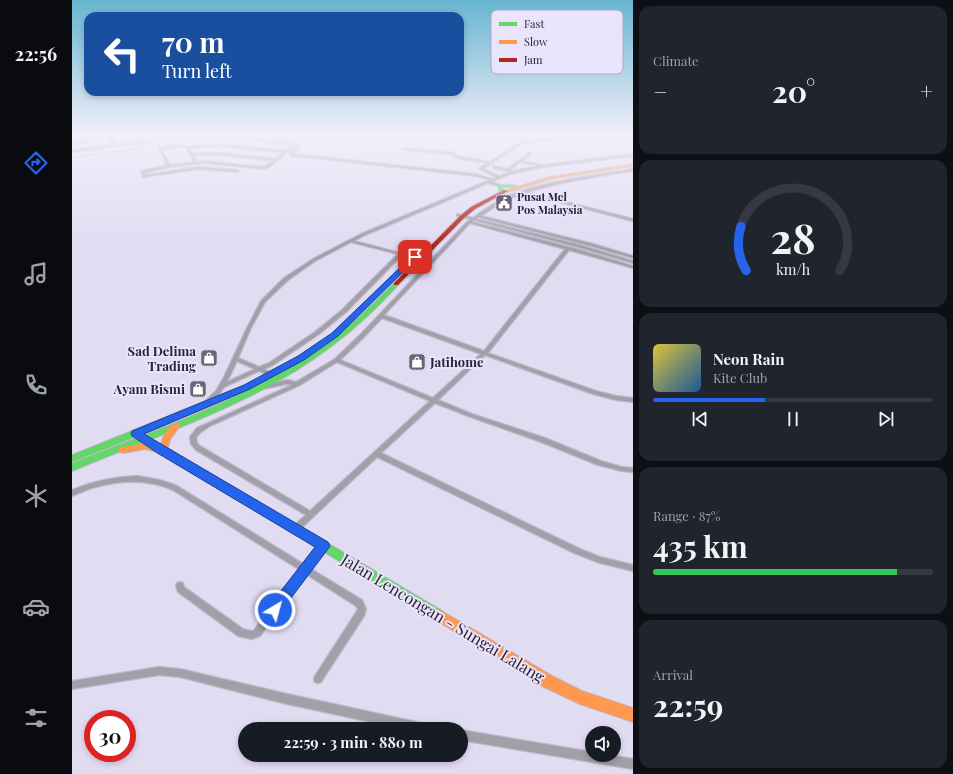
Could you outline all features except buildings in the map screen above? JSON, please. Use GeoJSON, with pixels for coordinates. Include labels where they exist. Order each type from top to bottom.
{"type":"FeatureCollection","features":[{"type":"Feature","properties":{"kind":"main road"},"geometry":{"type":"LineString","coordinates":[[72,467],[101,455],[202,406],[272,375],[314,349],[335,335],[418,258],[465,218],[485,198],[500,189],[557,176],[594,171]]}},
{"type":"Feature","properties":{"kind":"main road"},"geometry":{"type":"LineString","coordinates":[[465,218],[471,210],[494,197],[527,185],[556,178],[605,171]]}},
{"type":"Feature","properties":{"kind":"main road"},"geometry":{"type":"LineString","coordinates":[[72,459],[183,421],[256,388],[297,367],[340,338],[418,258]]}},
{"type":"Feature","properties":{"kind":"main road"},"geometry":{"type":"LineString","coordinates":[[101,455],[146,446],[163,451],[164,442],[168,434],[183,421]]}},
{"type":"Feature","properties":{"kind":"main road","name":"Jalan Lencongan - Sungai Lalang"},"geometry":{"type":"LineString","coordinates":[[139,436],[559,688],[580,697],[633,715]]}},
{"type":"Feature","properties":{"kind":"street"},"geometry":{"type":"LineString","coordinates":[[146,171],[142,172],[144,176],[179,171]]}},
{"type":"Feature","properties":{"kind":"street"},"geometry":{"type":"LineString","coordinates":[[230,171],[238,172]]}},
{"type":"Feature","properties":{"kind":"street"},"geometry":{"type":"LineString","coordinates":[[436,171],[471,175],[490,181],[500,189]]}},
{"type":"Feature","properties":{"kind":"street"},"geometry":{"type":"LineString","coordinates":[[471,175],[476,171]]}},
{"type":"Feature","properties":{"kind":"street"},"geometry":{"type":"LineString","coordinates":[[484,171],[499,177]]}},
{"type":"Feature","properties":{"kind":"street"},"geometry":{"type":"LineString","coordinates":[[202,406],[222,386],[236,359],[258,309],[269,294],[306,265],[351,241],[499,177],[518,171]]}},
{"type":"Feature","properties":{"kind":"street"},"geometry":{"type":"LineString","coordinates":[[310,514],[198,448],[194,444],[193,439],[197,432],[208,425],[298,384],[337,360],[381,316],[465,218],[477,216],[499,202],[523,191],[590,174]]}},
{"type":"Feature","properties":{"kind":"street"},"geometry":{"type":"LineString","coordinates":[[556,178],[571,180]]}},
{"type":"Feature","properties":{"kind":"street"},"geometry":{"type":"LineString","coordinates":[[523,191],[633,220]]}},
{"type":"Feature","properties":{"kind":"street"},"geometry":{"type":"LineString","coordinates":[[477,216],[586,243],[633,257]]}},
{"type":"Feature","properties":{"kind":"street"},"geometry":{"type":"LineString","coordinates":[[465,218],[633,267]]}},
{"type":"Feature","properties":{"kind":"street"},"geometry":{"type":"LineString","coordinates":[[465,218],[572,244],[633,262]]}},
{"type":"Feature","properties":{"kind":"street"},"geometry":{"type":"LineString","coordinates":[[351,241],[418,258]]}},
{"type":"Feature","properties":{"kind":"street"},"geometry":{"type":"LineString","coordinates":[[295,529],[484,354],[568,248]]}},
{"type":"Feature","properties":{"kind":"street"},"geometry":{"type":"LineString","coordinates":[[222,386],[258,370],[280,358],[331,322],[401,254]]}},
{"type":"Feature","properties":{"kind":"street"},"geometry":{"type":"LineString","coordinates":[[381,316],[595,393],[633,400]]}},
{"type":"Feature","properties":{"kind":"street"},"geometry":{"type":"LineString","coordinates":[[236,359],[272,375]]}},
{"type":"Feature","properties":{"kind":"street"},"geometry":{"type":"LineString","coordinates":[[337,360],[435,400],[600,463],[617,468],[633,470]]}},
{"type":"Feature","properties":{"kind":"street"},"geometry":{"type":"LineString","coordinates":[[256,388],[275,384],[298,384]]}},
{"type":"Feature","properties":{"kind":"street"},"geometry":{"type":"LineString","coordinates":[[377,454],[577,551],[600,560],[633,568]]}},
{"type":"Feature","properties":{"kind":"street"},"geometry":{"type":"LineString","coordinates":[[72,493],[102,482],[146,479],[161,481],[175,488],[359,603],[362,609],[361,613],[318,679]]}},
{"type":"Feature","properties":{"kind":"street"},"geometry":{"type":"LineString","coordinates":[[180,586],[181,589],[241,633],[252,635],[260,628],[324,546]]}},
{"type":"Feature","properties":{"kind":"street"},"geometry":{"type":"LineString","coordinates":[[72,685],[159,671],[180,673],[264,694],[394,722]]}},
{"type":"Feature","properties":{"kind":"street"},"geometry":{"type":"LineString","coordinates":[[468,736],[633,764]]}},
{"type":"Feature","properties":{"kind":"traffic: fast"},"geometry":{"type":"LineString","coordinates":[[501,191],[500,186],[514,186]]}},
{"type":"Feature","properties":{"kind":"traffic: fast"},"geometry":{"type":"LineString","coordinates":[[72,467],[198,416],[260,387],[319,352],[339,337],[396,284]]}},
{"type":"Feature","properties":{"kind":"traffic: fast"},"geometry":{"type":"LineString","coordinates":[[72,459],[241,390]]}},
{"type":"Feature","properties":{"kind":"traffic: fast"},"geometry":{"type":"LineString","coordinates":[[136,433],[163,451],[440,616]]}},
{"type":"Feature","properties":{"kind":"traffic: slow"},"geometry":{"type":"LineString","coordinates":[[506,191],[550,178],[594,171]]}},
{"type":"Feature","properties":{"kind":"traffic: slow"},"geometry":{"type":"LineString","coordinates":[[123,450],[146,446],[163,451],[167,437],[176,426]]}},
{"type":"Feature","properties":{"kind":"traffic: slow"},"geometry":{"type":"LineString","coordinates":[[440,616],[549,682],[580,697],[633,715]]}},
{"type":"Feature","properties":{"kind":"traffic: jam"},"geometry":{"type":"LineString","coordinates":[[396,284],[462,217],[473,208],[506,191]]}},
{"type":"Feature","properties":{"kind":"place","name":"Pusat Mel Pos Malaysia"},"geometry":{"type":"Point","coordinates":[504,203]}},
{"type":"Feature","properties":{"kind":"place","name":"Sad Delima Trading"},"geometry":{"type":"Point","coordinates":[209,358]}},
{"type":"Feature","properties":{"kind":"place","name":"Jatihome"},"geometry":{"type":"Point","coordinates":[417,362]}},
{"type":"Feature","properties":{"kind":"place","name":"Ayam Bismi"},"geometry":{"type":"Point","coordinates":[198,389]}},
{"type":"Feature","properties":{"kind":"route"},"geometry":{"type":"LineString","coordinates":[[275,610],[324,546],[163,451],[136,433],[247,387],[272,375],[301,358],[335,335],[415,257]]}}]}
